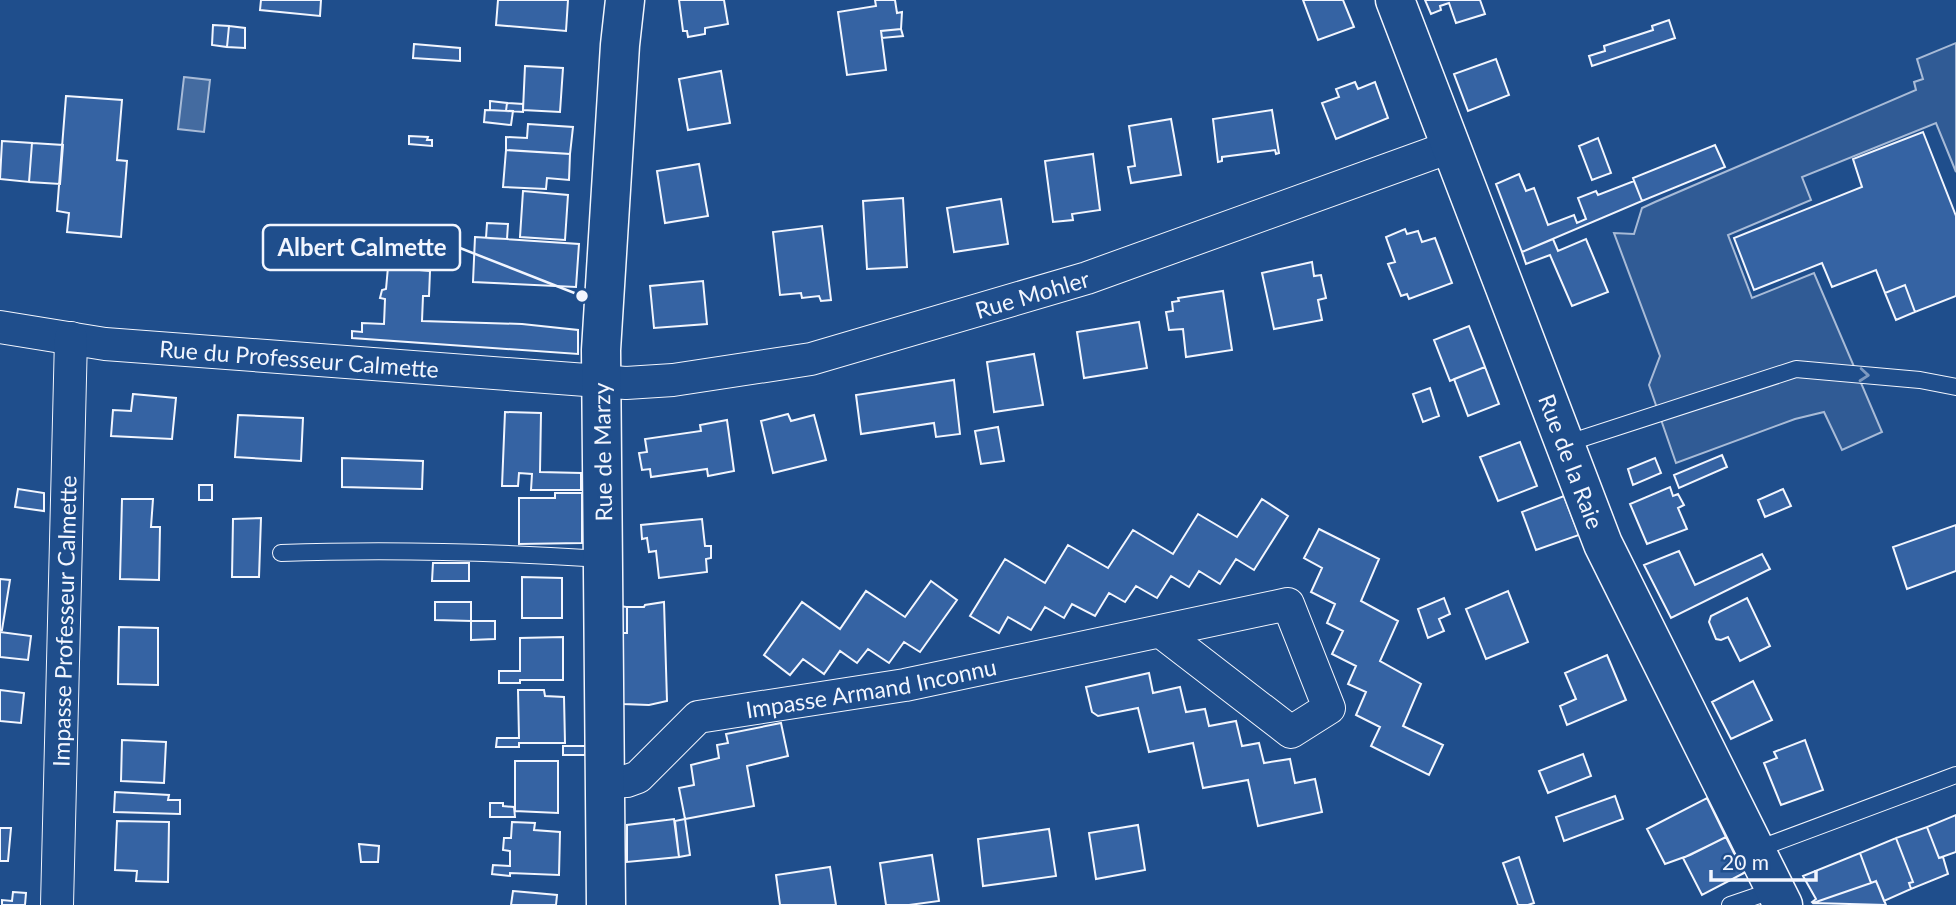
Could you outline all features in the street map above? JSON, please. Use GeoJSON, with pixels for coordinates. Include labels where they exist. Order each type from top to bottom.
{"type":"FeatureCollection","features":[{"type":"Feature","properties":{"kind":"street","name":"Rue de Marzy"},"geometry":{"type":"LineString","coordinates":[[606,905],[601,381],[620,45],[625,0]]}},
{"type":"Feature","properties":{"kind":"street","name":"Rue de la Raie"},"geometry":{"type":"LineString","coordinates":[[1395,0],[1603,544],[1779,897]]}},
{"type":"Feature","properties":{"kind":"street","name":"Rue Mohler"},"geometry":{"type":"LineString","coordinates":[[601,381],[656,382],[811,359],[1087,278],[1450,148]]}},
{"type":"Feature","properties":{"kind":"street","name":"Rue du Professeur Calmette"},"geometry":{"type":"LineString","coordinates":[[0,327],[105,344],[601,381]]}},
{"type":"Feature","properties":{"kind":"street","name":"Impasse Professeur Calmette"},"geometry":{"type":"LineString","coordinates":[[57,905],[71,338]]}},
{"type":"Feature","properties":{"kind":"street","name":"Impasse Armand Inconnu"},"geometry":{"type":"LineString","coordinates":[[605,782],[638,777],[698,717],[905,685],[1160,631],[1288,604],[1329,708],[1291,732],[1160,631]]}},
{"type":"Feature","properties":{"kind":"lane"},"geometry":{"type":"LineString","coordinates":[[1565,444],[1796,369],[1920,380],[1956,387]]}},
{"type":"Feature","properties":{"kind":"lane"},"geometry":{"type":"LineString","coordinates":[[281,554],[334,551],[509,554],[603,559]]}},
{"type":"Feature","properties":{"kind":"lane"},"geometry":{"type":"LineString","coordinates":[[1755,850],[1956,775]]}},
{"type":"Feature","properties":{"kind":"lane"},"geometry":{"type":"LineString","coordinates":[[1730,905],[1779,897]]}},
{"type":"Feature","properties":{"kind":"shaded area"},"geometry":{"type":"Polygon","coordinates":[[[1956,43],[1956,172],[1936,123],[1802,177],[1811,200],[1728,235],[1752,298],[1814,273],[1882,432],[1842,450],[1824,412],[1795,419],[1676,463],[1649,385],[1660,356],[1614,233],[1634,234],[1642,208],[1916,90],[1914,82],[1923,79],[1917,59],[1956,43]]]}},
{"type":"Feature","properties":{"kind":"shaded area"},"geometry":{"type":"Polygon","coordinates":[[[184,77],[210,80],[204,132],[178,129],[184,77]]]}},
{"type":"Feature","properties":{"kind":"building"},"geometry":{"type":"Polygon","coordinates":[[[261,0],[321,0],[320,16],[260,10],[261,0]]]}},
{"type":"Feature","properties":{"kind":"building"},"geometry":{"type":"Polygon","coordinates":[[[498,0],[568,0],[566,31],[496,25],[498,0]]]}},
{"type":"Feature","properties":{"kind":"building"},"geometry":{"type":"Polygon","coordinates":[[[679,0],[724,0],[728,24],[705,28],[705,34],[688,37],[687,31],[683,31],[679,0]]]}},
{"type":"Feature","properties":{"kind":"building"},"geometry":{"type":"Polygon","coordinates":[[[875,0],[895,0],[897,13],[902,12],[901,29],[881,31],[886,70],[847,75],[838,12],[876,6],[875,0]]]}},
{"type":"Feature","properties":{"kind":"building"},"geometry":{"type":"Polygon","coordinates":[[[1303,0],[1343,0],[1354,27],[1318,40],[1303,0]]]}},
{"type":"Feature","properties":{"kind":"building"},"geometry":{"type":"Polygon","coordinates":[[[1425,0],[1480,0],[1485,14],[1456,23],[1449,3],[1440,6],[1441,10],[1431,14],[1425,0]]]}},
{"type":"Feature","properties":{"kind":"building"},"geometry":{"type":"Polygon","coordinates":[[[1669,20],[1675,38],[1592,66],[1589,56],[1605,51],[1604,46],[1653,30],[1652,26],[1669,20]]]}},
{"type":"Feature","properties":{"kind":"building"},"geometry":{"type":"Polygon","coordinates":[[[213,25],[229,26],[227,47],[212,45],[213,25]]]}},
{"type":"Feature","properties":{"kind":"building"},"geometry":{"type":"Polygon","coordinates":[[[229,26],[245,28],[245,48],[227,47],[229,26]]]}},
{"type":"Feature","properties":{"kind":"building"},"geometry":{"type":"Polygon","coordinates":[[[901,29],[903,36],[882,38],[881,31],[901,29]]]}},
{"type":"Feature","properties":{"kind":"building"},"geometry":{"type":"Polygon","coordinates":[[[414,44],[460,48],[460,61],[413,58],[414,44]]]}},
{"type":"Feature","properties":{"kind":"building"},"geometry":{"type":"Polygon","coordinates":[[[1496,59],[1509,95],[1468,111],[1454,74],[1496,59]]]}},
{"type":"Feature","properties":{"kind":"building"},"geometry":{"type":"Polygon","coordinates":[[[525,66],[563,68],[560,112],[523,110],[525,66]]]}},
{"type":"Feature","properties":{"kind":"building"},"geometry":{"type":"Polygon","coordinates":[[[721,71],[730,123],[688,130],[679,79],[721,71]]]}},
{"type":"Feature","properties":{"kind":"building"},"geometry":{"type":"Polygon","coordinates":[[[1355,82],[1358,89],[1375,82],[1388,118],[1336,139],[1322,103],[1339,97],[1336,89],[1355,82]]]}},
{"type":"Feature","properties":{"kind":"building"},"geometry":{"type":"Polygon","coordinates":[[[66,96],[122,100],[117,160],[127,161],[121,237],[67,232],[69,213],[57,211],[66,96]]]}},
{"type":"Feature","properties":{"kind":"building"},"geometry":{"type":"Polygon","coordinates":[[[490,101],[507,103],[506,111],[490,110],[490,101]]]}},
{"type":"Feature","properties":{"kind":"building"},"geometry":{"type":"Polygon","coordinates":[[[507,103],[523,104],[523,112],[506,111],[507,103]]]}},
{"type":"Feature","properties":{"kind":"building"},"geometry":{"type":"Polygon","coordinates":[[[485,110],[513,111],[511,125],[484,122],[485,110]]]}},
{"type":"Feature","properties":{"kind":"building"},"geometry":{"type":"Polygon","coordinates":[[[1272,110],[1279,153],[1276,154],[1275,150],[1222,157],[1222,161],[1218,162],[1213,119],[1272,110]]]}},
{"type":"Feature","properties":{"kind":"building"},"geometry":{"type":"Polygon","coordinates":[[[1171,119],[1181,175],[1131,183],[1128,167],[1135,166],[1129,126],[1171,119]]]}},
{"type":"Feature","properties":{"kind":"building"},"geometry":{"type":"Polygon","coordinates":[[[528,124],[573,127],[570,154],[506,150],[506,137],[527,138],[528,124]]]}},
{"type":"Feature","properties":{"kind":"building"},"geometry":{"type":"Polygon","coordinates":[[[1923,132],[1956,216],[1956,296],[1915,312],[1905,285],[1885,293],[1876,270],[1832,287],[1822,263],[1754,290],[1734,238],[1862,187],[1853,159],[1923,132]]]}},
{"type":"Feature","properties":{"kind":"building"},"geometry":{"type":"Polygon","coordinates":[[[409,136],[428,137],[427,140],[432,140],[432,146],[409,144],[409,136]]]}},
{"type":"Feature","properties":{"kind":"building"},"geometry":{"type":"Polygon","coordinates":[[[1598,138],[1611,173],[1592,180],[1579,146],[1598,138]]]}},
{"type":"Feature","properties":{"kind":"building"},"geometry":{"type":"Polygon","coordinates":[[[2,141],[32,143],[29,182],[0,179],[2,141]]]}},
{"type":"Feature","properties":{"kind":"building"},"geometry":{"type":"Polygon","coordinates":[[[32,143],[63,145],[60,184],[29,182],[32,143]]]}},
{"type":"Feature","properties":{"kind":"building"},"geometry":{"type":"Polygon","coordinates":[[[1715,145],[1725,167],[1642,201],[1633,178],[1715,145]]]}},
{"type":"Feature","properties":{"kind":"building"},"geometry":{"type":"Polygon","coordinates":[[[506,150],[570,154],[569,180],[547,178],[546,189],[503,187],[506,150]]]}},
{"type":"Feature","properties":{"kind":"building"},"geometry":{"type":"Polygon","coordinates":[[[1093,154],[1100,210],[1072,214],[1073,220],[1053,222],[1045,161],[1093,154]]]}},
{"type":"Feature","properties":{"kind":"building"},"geometry":{"type":"Polygon","coordinates":[[[699,164],[708,216],[665,223],[657,171],[699,164]]]}},
{"type":"Feature","properties":{"kind":"building"},"geometry":{"type":"Polygon","coordinates":[[[1519,174],[1526,191],[1534,188],[1548,225],[1574,215],[1577,223],[1586,219],[1578,198],[1596,191],[1598,195],[1634,181],[1642,201],[1522,252],[1496,184],[1519,174]]]}},
{"type":"Feature","properties":{"kind":"building"},"geometry":{"type":"Polygon","coordinates":[[[523,191],[568,195],[565,240],[520,237],[523,191]]]}},
{"type":"Feature","properties":{"kind":"building"},"geometry":{"type":"Polygon","coordinates":[[[903,198],[907,267],[867,269],[863,201],[903,198]]]}},
{"type":"Feature","properties":{"kind":"building"},"geometry":{"type":"Polygon","coordinates":[[[1001,199],[1008,244],[954,252],[947,208],[1001,199]]]}},
{"type":"Feature","properties":{"kind":"building"},"geometry":{"type":"Polygon","coordinates":[[[487,223],[508,224],[507,239],[486,238],[487,223]]]}},
{"type":"Feature","properties":{"kind":"building"},"geometry":{"type":"Polygon","coordinates":[[[822,226],[831,300],[821,301],[819,296],[802,298],[801,293],[780,295],[773,232],[822,226]]]}},
{"type":"Feature","properties":{"kind":"building"},"geometry":{"type":"Polygon","coordinates":[[[1405,229],[1407,234],[1418,231],[1422,242],[1435,238],[1452,283],[1409,299],[1407,294],[1401,296],[1388,264],[1395,262],[1386,237],[1405,229]]]}},
{"type":"Feature","properties":{"kind":"building"},"geometry":{"type":"Polygon","coordinates":[[[475,237],[579,244],[576,287],[473,282],[475,237]]]}},
{"type":"Feature","properties":{"kind":"building"},"geometry":{"type":"Polygon","coordinates":[[[1553,239],[1558,251],[1586,239],[1608,292],[1572,306],[1550,255],[1526,264],[1522,252],[1553,239]]]}},
{"type":"Feature","properties":{"kind":"building"},"geometry":{"type":"Polygon","coordinates":[[[1312,262],[1314,276],[1321,275],[1326,298],[1318,300],[1322,320],[1274,329],[1262,273],[1312,262]]]}},
{"type":"Feature","properties":{"kind":"building"},"geometry":{"type":"Polygon","coordinates":[[[388,267],[430,271],[429,296],[423,296],[422,321],[522,324],[578,330],[578,354],[352,338],[352,331],[362,332],[362,323],[384,324],[385,299],[380,298],[382,290],[386,289],[388,267]]]}},
{"type":"Feature","properties":{"kind":"building"},"geometry":{"type":"Polygon","coordinates":[[[703,281],[707,324],[654,328],[650,286],[703,281]]]}},
{"type":"Feature","properties":{"kind":"building"},"geometry":{"type":"Polygon","coordinates":[[[1905,285],[1915,312],[1896,320],[1885,293],[1905,285]]]}},
{"type":"Feature","properties":{"kind":"building"},"geometry":{"type":"Polygon","coordinates":[[[1223,291],[1232,350],[1186,357],[1183,329],[1169,330],[1166,312],[1173,311],[1172,302],[1179,301],[1178,298],[1223,291]]]}},
{"type":"Feature","properties":{"kind":"building"},"geometry":{"type":"Polygon","coordinates":[[[1139,322],[1147,368],[1084,378],[1077,332],[1139,322]]]}},
{"type":"Feature","properties":{"kind":"building"},"geometry":{"type":"Polygon","coordinates":[[[1469,326],[1485,367],[1450,381],[1434,340],[1469,326]]]}},
{"type":"Feature","properties":{"kind":"building"},"geometry":{"type":"Polygon","coordinates":[[[1034,354],[1043,405],[994,412],[987,362],[1034,354]]]}},
{"type":"Feature","properties":{"kind":"building"},"geometry":{"type":"Polygon","coordinates":[[[1485,367],[1499,404],[1468,416],[1454,379],[1485,367]]]}},
{"type":"Feature","properties":{"kind":"building"},"geometry":{"type":"Polygon","coordinates":[[[954,380],[960,434],[936,437],[934,423],[861,434],[856,395],[954,380]]]}},
{"type":"Feature","properties":{"kind":"building"},"geometry":{"type":"Polygon","coordinates":[[[1430,388],[1439,416],[1423,422],[1413,394],[1430,388]]]}},
{"type":"Feature","properties":{"kind":"building"},"geometry":{"type":"Polygon","coordinates":[[[133,394],[176,398],[172,439],[111,436],[113,410],[131,411],[133,394]]]}},
{"type":"Feature","properties":{"kind":"building"},"geometry":{"type":"Polygon","coordinates":[[[505,412],[541,413],[540,472],[581,473],[581,490],[531,490],[532,474],[519,473],[518,486],[502,486],[505,412]]]}},
{"type":"Feature","properties":{"kind":"building"},"geometry":{"type":"Polygon","coordinates":[[[788,414],[791,421],[814,415],[826,460],[773,473],[761,421],[788,414]]]}},
{"type":"Feature","properties":{"kind":"building"},"geometry":{"type":"Polygon","coordinates":[[[238,415],[303,418],[301,461],[235,457],[238,415]]]}},
{"type":"Feature","properties":{"kind":"building"},"geometry":{"type":"Polygon","coordinates":[[[727,420],[734,471],[708,476],[707,469],[651,477],[650,469],[642,470],[639,453],[647,452],[645,439],[701,431],[700,425],[727,420]]]}},
{"type":"Feature","properties":{"kind":"building"},"geometry":{"type":"Polygon","coordinates":[[[998,427],[1004,461],[981,464],[975,431],[998,427]]]}},
{"type":"Feature","properties":{"kind":"building"},"geometry":{"type":"Polygon","coordinates":[[[1520,442],[1537,486],[1498,501],[1480,457],[1520,442]]]}},
{"type":"Feature","properties":{"kind":"building"},"geometry":{"type":"Polygon","coordinates":[[[1722,455],[1727,467],[1679,488],[1674,475],[1722,455]]]}},
{"type":"Feature","properties":{"kind":"building"},"geometry":{"type":"Polygon","coordinates":[[[342,458],[423,461],[422,489],[342,487],[342,458]]]}},
{"type":"Feature","properties":{"kind":"building"},"geometry":{"type":"Polygon","coordinates":[[[1655,458],[1661,473],[1633,485],[1628,469],[1655,458]]]}},
{"type":"Feature","properties":{"kind":"building"},"geometry":{"type":"Polygon","coordinates":[[[199,485],[212,485],[212,500],[199,500],[199,485]]]}},
{"type":"Feature","properties":{"kind":"building"},"geometry":{"type":"Polygon","coordinates":[[[1670,487],[1673,496],[1678,494],[1684,505],[1678,508],[1687,529],[1647,544],[1630,504],[1670,487]]]}},
{"type":"Feature","properties":{"kind":"building"},"geometry":{"type":"Polygon","coordinates":[[[18,489],[44,493],[44,511],[15,507],[18,489]]]}},
{"type":"Feature","properties":{"kind":"building"},"geometry":{"type":"Polygon","coordinates":[[[1783,489],[1791,506],[1765,517],[1758,500],[1783,489]]]}},
{"type":"Feature","properties":{"kind":"building"},"geometry":{"type":"Polygon","coordinates":[[[555,493],[582,493],[582,543],[519,544],[519,498],[555,498],[555,493]]]}},
{"type":"Feature","properties":{"kind":"building"},"geometry":{"type":"Polygon","coordinates":[[[1564,496],[1579,535],[1536,550],[1522,512],[1564,496]]]}},
{"type":"Feature","properties":{"kind":"building"},"geometry":{"type":"Polygon","coordinates":[[[122,499],[153,499],[151,527],[160,527],[159,580],[120,579],[122,499]]]}},
{"type":"Feature","properties":{"kind":"building"},"geometry":{"type":"Polygon","coordinates":[[[1262,499],[1288,516],[1254,570],[1236,559],[1220,584],[1199,571],[1189,587],[1171,576],[1157,598],[1136,586],[1125,602],[1109,593],[1095,616],[1072,604],[1064,618],[1045,607],[1031,630],[1008,617],[999,633],[970,616],[1005,559],[1045,583],[1068,545],[1108,568],[1133,530],[1173,554],[1198,514],[1237,537],[1262,499]]]}},
{"type":"Feature","properties":{"kind":"building"},"geometry":{"type":"Polygon","coordinates":[[[261,518],[259,577],[232,577],[233,519],[261,518]]]}},
{"type":"Feature","properties":{"kind":"building"},"geometry":{"type":"Polygon","coordinates":[[[702,519],[705,546],[711,546],[711,558],[706,559],[707,572],[659,578],[656,551],[649,552],[647,538],[642,539],[641,525],[702,519]]]}},
{"type":"Feature","properties":{"kind":"building"},"geometry":{"type":"Polygon","coordinates":[[[1956,525],[1956,571],[1907,589],[1893,547],[1956,525]]]}},
{"type":"Feature","properties":{"kind":"building"},"geometry":{"type":"Polygon","coordinates":[[[1319,529],[1379,559],[1361,601],[1398,621],[1380,661],[1421,684],[1403,726],[1443,745],[1429,775],[1371,746],[1380,727],[1356,715],[1366,692],[1348,684],[1356,666],[1332,654],[1343,631],[1327,623],[1335,604],[1311,592],[1322,568],[1304,558],[1319,529]]]}},
{"type":"Feature","properties":{"kind":"building"},"geometry":{"type":"Polygon","coordinates":[[[1679,551],[1695,585],[1762,554],[1770,569],[1671,618],[1644,565],[1679,551]]]}},
{"type":"Feature","properties":{"kind":"building"},"geometry":{"type":"Polygon","coordinates":[[[433,563],[469,563],[469,581],[432,581],[433,563]]]}},
{"type":"Feature","properties":{"kind":"building"},"geometry":{"type":"Polygon","coordinates":[[[522,577],[562,578],[562,618],[522,618],[522,577]]]}},
{"type":"Feature","properties":{"kind":"building"},"geometry":{"type":"Polygon","coordinates":[[[0,579],[10,580],[2,630],[0,630],[0,579]]]}},
{"type":"Feature","properties":{"kind":"building"},"geometry":{"type":"Polygon","coordinates":[[[931,581],[957,600],[920,652],[904,642],[889,663],[868,649],[857,663],[840,651],[824,674],[803,659],[790,675],[764,655],[802,602],[840,629],[866,591],[905,617],[931,581]]]}},
{"type":"Feature","properties":{"kind":"building"},"geometry":{"type":"Polygon","coordinates":[[[1508,591],[1528,642],[1486,659],[1466,609],[1508,591]]]}},
{"type":"Feature","properties":{"kind":"building"},"geometry":{"type":"Polygon","coordinates":[[[1444,598],[1450,614],[1439,619],[1444,631],[1428,638],[1418,609],[1444,598]]]}},
{"type":"Feature","properties":{"kind":"building"},"geometry":{"type":"Polygon","coordinates":[[[1747,598],[1770,646],[1740,661],[1728,637],[1716,639],[1709,622],[1711,616],[1747,598]]]}},
{"type":"Feature","properties":{"kind":"building"},"geometry":{"type":"Polygon","coordinates":[[[435,602],[471,602],[471,621],[435,620],[435,602]]]}},
{"type":"Feature","properties":{"kind":"building"},"geometry":{"type":"Polygon","coordinates":[[[664,602],[667,701],[649,705],[623,704],[621,633],[627,633],[627,607],[644,607],[664,602]]]}},
{"type":"Feature","properties":{"kind":"building"},"geometry":{"type":"Polygon","coordinates":[[[620,606],[627,607],[627,633],[621,633],[620,606]]]}},
{"type":"Feature","properties":{"kind":"building"},"geometry":{"type":"Polygon","coordinates":[[[471,621],[495,621],[495,639],[471,640],[471,621]]]}},
{"type":"Feature","properties":{"kind":"building"},"geometry":{"type":"Polygon","coordinates":[[[119,627],[158,628],[158,685],[118,684],[119,627]]]}},
{"type":"Feature","properties":{"kind":"building"},"geometry":{"type":"Polygon","coordinates":[[[0,632],[31,636],[28,660],[0,657],[0,632]]]}},
{"type":"Feature","properties":{"kind":"building"},"geometry":{"type":"Polygon","coordinates":[[[563,637],[563,680],[499,683],[499,671],[520,671],[520,638],[563,637]]]}},
{"type":"Feature","properties":{"kind":"building"},"geometry":{"type":"Polygon","coordinates":[[[1607,655],[1626,700],[1567,725],[1560,706],[1576,699],[1565,673],[1607,655]]]}},
{"type":"Feature","properties":{"kind":"building"},"geometry":{"type":"Polygon","coordinates":[[[1149,673],[1153,693],[1180,687],[1186,712],[1205,709],[1209,726],[1236,721],[1242,746],[1259,743],[1264,763],[1290,759],[1295,783],[1315,779],[1322,812],[1258,826],[1248,780],[1203,788],[1193,743],[1149,752],[1138,708],[1098,716],[1092,712],[1086,687],[1149,673]]]}},
{"type":"Feature","properties":{"kind":"building"},"geometry":{"type":"Polygon","coordinates":[[[1753,681],[1772,720],[1731,739],[1712,702],[1753,681]]]}},
{"type":"Feature","properties":{"kind":"building"},"geometry":{"type":"Polygon","coordinates":[[[0,690],[24,693],[21,723],[0,721],[0,690]]]}},
{"type":"Feature","properties":{"kind":"building"},"geometry":{"type":"Polygon","coordinates":[[[518,690],[544,690],[545,696],[564,697],[565,743],[519,743],[519,747],[496,747],[497,738],[519,738],[518,690]]]}},
{"type":"Feature","properties":{"kind":"building"},"geometry":{"type":"Polygon","coordinates":[[[781,723],[788,756],[747,766],[754,806],[685,819],[679,788],[694,785],[691,765],[719,758],[717,745],[728,743],[726,734],[781,723]]]}},
{"type":"Feature","properties":{"kind":"building"},"geometry":{"type":"Polygon","coordinates":[[[122,740],[166,742],[164,783],[121,781],[122,740]]]}},
{"type":"Feature","properties":{"kind":"building"},"geometry":{"type":"Polygon","coordinates":[[[1805,740],[1823,790],[1781,805],[1764,763],[1777,758],[1774,752],[1805,740]]]}},
{"type":"Feature","properties":{"kind":"building"},"geometry":{"type":"Polygon","coordinates":[[[563,746],[585,746],[585,755],[563,755],[563,746]]]}},
{"type":"Feature","properties":{"kind":"building"},"geometry":{"type":"Polygon","coordinates":[[[1583,754],[1591,776],[1548,793],[1539,771],[1583,754]]]}},
{"type":"Feature","properties":{"kind":"building"},"geometry":{"type":"Polygon","coordinates":[[[515,761],[558,761],[558,813],[515,811],[515,761]]]}},
{"type":"Feature","properties":{"kind":"building"},"geometry":{"type":"Polygon","coordinates":[[[115,792],[169,795],[168,800],[180,800],[180,814],[114,812],[115,792]]]}},
{"type":"Feature","properties":{"kind":"building"},"geometry":{"type":"Polygon","coordinates":[[[1615,796],[1623,819],[1564,841],[1556,817],[1615,796]]]}},
{"type":"Feature","properties":{"kind":"building"},"geometry":{"type":"Polygon","coordinates":[[[1707,798],[1726,837],[1665,864],[1647,829],[1707,798]]]}},
{"type":"Feature","properties":{"kind":"building"},"geometry":{"type":"Polygon","coordinates":[[[490,803],[503,803],[503,806],[514,807],[515,817],[490,817],[490,803]]]}},
{"type":"Feature","properties":{"kind":"building"},"geometry":{"type":"Polygon","coordinates":[[[1956,815],[1956,852],[1939,858],[1927,827],[1956,815]]]}},
{"type":"Feature","properties":{"kind":"building"},"geometry":{"type":"Polygon","coordinates":[[[674,819],[679,857],[627,862],[627,825],[674,819]]]}},
{"type":"Feature","properties":{"kind":"building"},"geometry":{"type":"Polygon","coordinates":[[[685,819],[690,855],[679,857],[675,821],[685,819]]]}},
{"type":"Feature","properties":{"kind":"building"},"geometry":{"type":"Polygon","coordinates":[[[117,821],[169,822],[168,882],[136,881],[137,871],[115,870],[117,821]]]}},
{"type":"Feature","properties":{"kind":"building"},"geometry":{"type":"Polygon","coordinates":[[[512,822],[535,823],[534,830],[560,832],[559,875],[492,874],[493,865],[510,866],[510,851],[503,850],[504,838],[511,838],[512,822]]]}},
{"type":"Feature","properties":{"kind":"building"},"geometry":{"type":"Polygon","coordinates":[[[1138,825],[1145,870],[1096,879],[1089,833],[1138,825]]]}},
{"type":"Feature","properties":{"kind":"building"},"geometry":{"type":"Polygon","coordinates":[[[1927,827],[1939,858],[1943,857],[1948,874],[1911,889],[1909,883],[1913,882],[1896,838],[1927,827]]]}},
{"type":"Feature","properties":{"kind":"building"},"geometry":{"type":"Polygon","coordinates":[[[0,828],[11,828],[8,861],[0,861],[0,828]]]}},
{"type":"Feature","properties":{"kind":"building"},"geometry":{"type":"Polygon","coordinates":[[[1049,829],[1056,876],[983,886],[978,839],[1049,829]]]}},
{"type":"Feature","properties":{"kind":"building"},"geometry":{"type":"Polygon","coordinates":[[[1726,837],[1744,873],[1702,895],[1683,858],[1726,837]]]}},
{"type":"Feature","properties":{"kind":"building"},"geometry":{"type":"Polygon","coordinates":[[[1896,838],[1913,882],[1909,883],[1911,889],[1884,901],[1876,881],[1871,883],[1860,853],[1896,838]]]}},
{"type":"Feature","properties":{"kind":"building"},"geometry":{"type":"Polygon","coordinates":[[[359,844],[379,846],[378,862],[361,862],[359,844]]]}},
{"type":"Feature","properties":{"kind":"building"},"geometry":{"type":"Polygon","coordinates":[[[1860,853],[1871,883],[1813,903],[1816,899],[1803,876],[1860,853]]]}},
{"type":"Feature","properties":{"kind":"building"},"geometry":{"type":"Polygon","coordinates":[[[932,855],[939,901],[886,905],[880,863],[932,855]]]}},
{"type":"Feature","properties":{"kind":"building"},"geometry":{"type":"Polygon","coordinates":[[[1519,857],[1534,903],[1528,905],[1518,905],[1503,863],[1519,857]]]}},
{"type":"Feature","properties":{"kind":"building"},"geometry":{"type":"Polygon","coordinates":[[[830,867],[836,905],[780,905],[776,875],[830,867]]]}},
{"type":"Feature","properties":{"kind":"building"},"geometry":{"type":"Polygon","coordinates":[[[1876,881],[1886,905],[1813,903],[1871,883],[1876,881]]]}},
{"type":"Feature","properties":{"kind":"building"},"geometry":{"type":"Polygon","coordinates":[[[513,891],[557,895],[556,905],[511,905],[513,891]]]}},
{"type":"Feature","properties":{"kind":"building"},"geometry":{"type":"Polygon","coordinates":[[[13,892],[26,893],[25,905],[2,905],[2,900],[12,901],[13,892]]]}},
{"type":"Feature","properties":{"kind":"place","name":"Albert Calmette"},"geometry":{"type":"Point","coordinates":[582,296]}}]}
